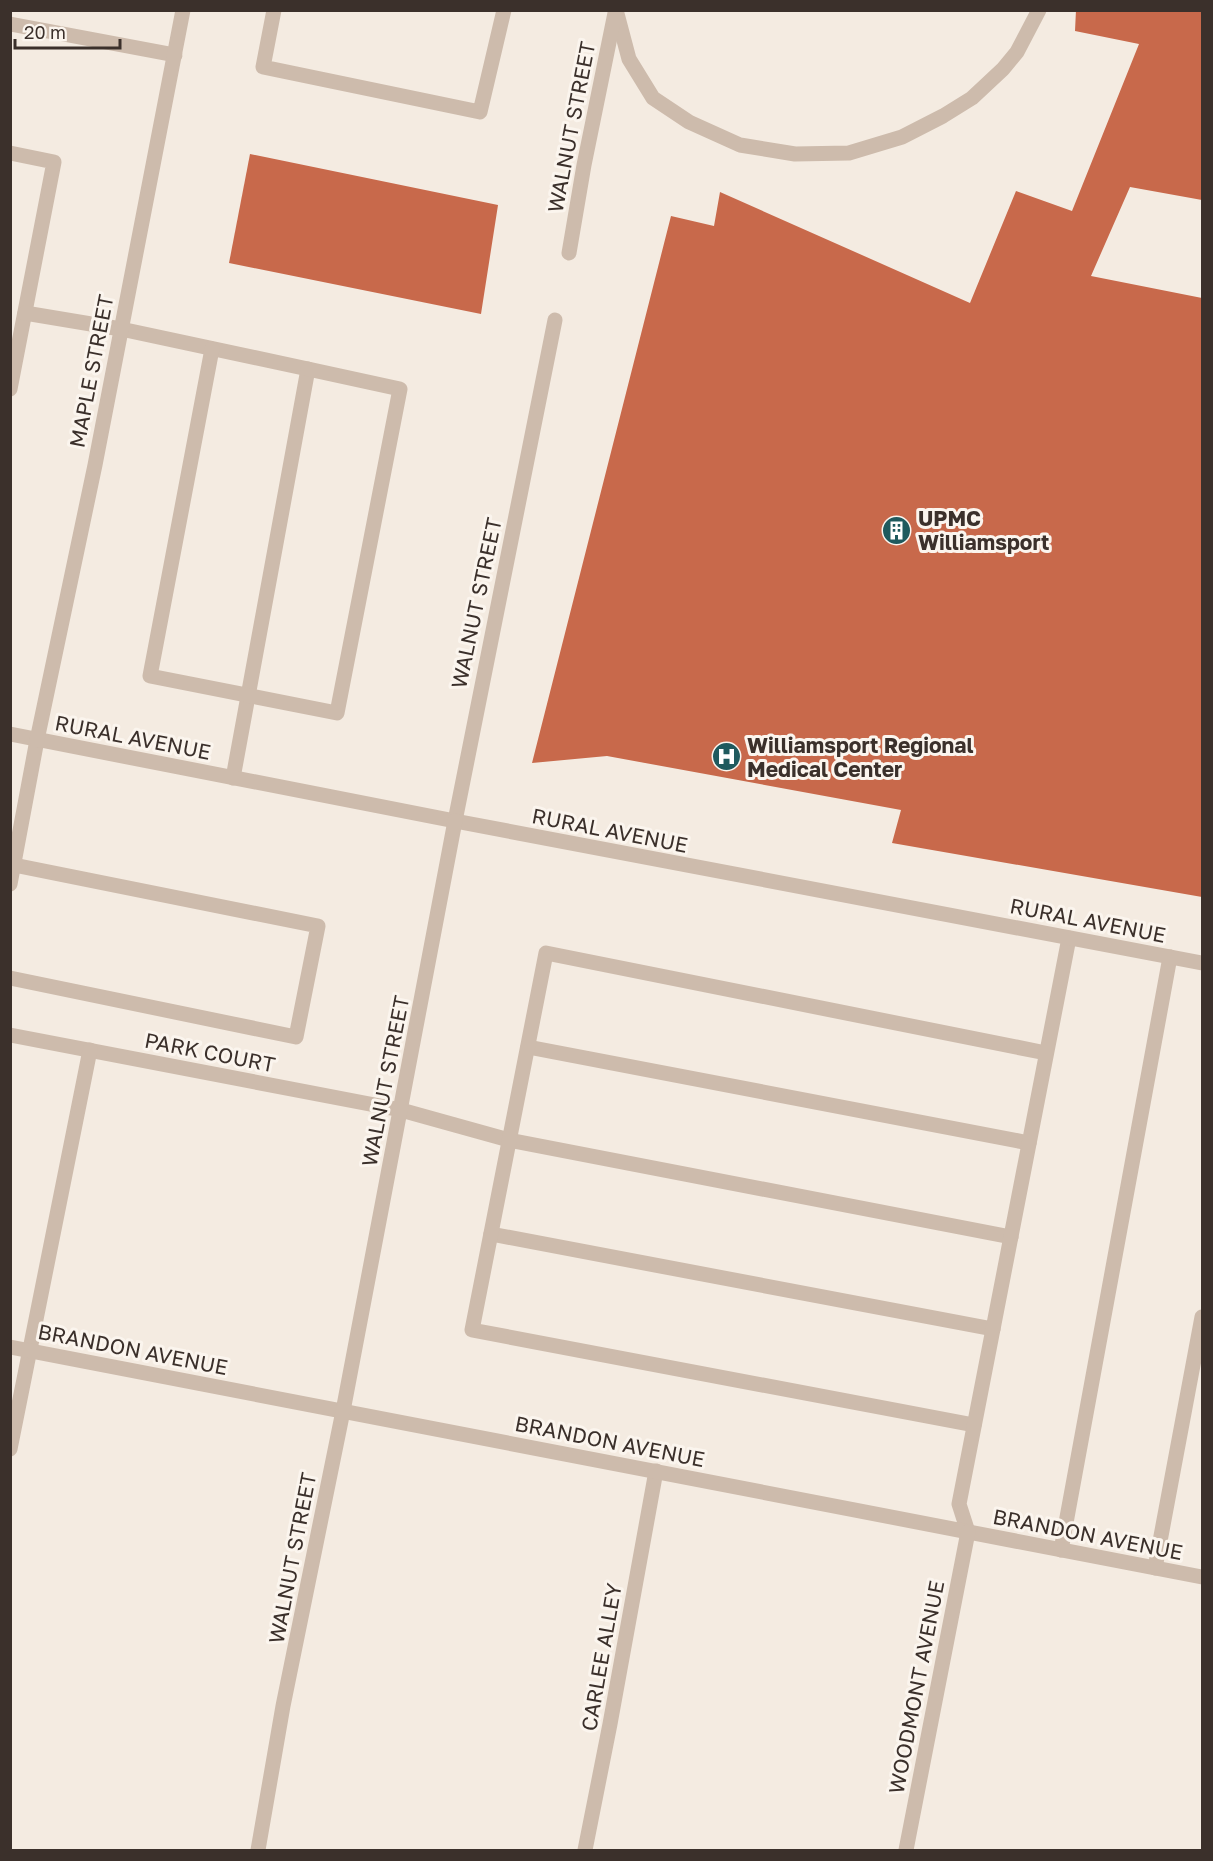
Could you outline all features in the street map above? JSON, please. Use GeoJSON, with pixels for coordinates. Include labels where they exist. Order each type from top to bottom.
{"type":"FeatureCollection","features":[{"type":"Feature","properties":{"kind":"street","name":"MAPLE STREET"},"geometry":{"type":"LineString","coordinates":[[10,884],[183,10]]}},
{"type":"Feature","properties":{"kind":"street"},"geometry":{"type":"LineString","coordinates":[[274,10],[263,67],[480,112],[499,11]]}},
{"type":"Feature","properties":{"kind":"street"},"geometry":{"type":"LineString","coordinates":[[616,10],[629,59],[653,98],[689,122],[740,145],[795,154],[849,153],[902,137],[944,116],[972,98],[1003,69],[1017,52],[1039,10]]}},
{"type":"Feature","properties":{"kind":"street","name":"WALNUT STREET"},"geometry":{"type":"LineString","coordinates":[[568,252],[616,10]]}},
{"type":"Feature","properties":{"kind":"street"},"geometry":{"type":"LineString","coordinates":[[10,24],[175,55]]}},
{"type":"Feature","properties":{"kind":"street"},"geometry":{"type":"LineString","coordinates":[[10,153],[54,162],[10,389]]}},
{"type":"Feature","properties":{"kind":"street"},"geometry":{"type":"LineString","coordinates":[[25,313],[121,329],[400,389],[337,713],[150,676],[212,349]]}},
{"type":"Feature","properties":{"kind":"street","name":"WALNUT STREET"},"geometry":{"type":"LineString","coordinates":[[258,1851],[283,1706],[343,1411],[454,822],[555,320]]}},
{"type":"Feature","properties":{"kind":"street"},"geometry":{"type":"LineString","coordinates":[[233,778],[308,369]]}},
{"type":"Feature","properties":{"kind":"street","name":"RURAL AVENUE"},"geometry":{"type":"LineString","coordinates":[[10,734],[454,822],[1203,963]]}},
{"type":"Feature","properties":{"kind":"street"},"geometry":{"type":"LineString","coordinates":[[10,978],[296,1037],[318,926],[14,865]]}},
{"type":"Feature","properties":{"kind":"street"},"geometry":{"type":"LineString","coordinates":[[968,1532],[959,1504],[1069,938]]}},
{"type":"Feature","properties":{"kind":"street"},"geometry":{"type":"LineString","coordinates":[[974,1425],[472,1330],[546,953],[1046,1053]]}},
{"type":"Feature","properties":{"kind":"street"},"geometry":{"type":"LineString","coordinates":[[1061,1550],[1170,957]]}},
{"type":"Feature","properties":{"kind":"street","name":"PARK COURT"},"geometry":{"type":"LineString","coordinates":[[10,1035],[401,1110],[509,1140],[1011,1237]]}},
{"type":"Feature","properties":{"kind":"street"},"geometry":{"type":"LineString","coordinates":[[528,1047],[1029,1143]]}},
{"type":"Feature","properties":{"kind":"street"},"geometry":{"type":"LineString","coordinates":[[10,1449],[90,1050]]}},
{"type":"Feature","properties":{"kind":"street"},"geometry":{"type":"LineString","coordinates":[[491,1234],[993,1329]]}},
{"type":"Feature","properties":{"kind":"street"},"geometry":{"type":"LineString","coordinates":[[1155,1568],[1203,1317]]}},
{"type":"Feature","properties":{"kind":"street","name":"BRANDON AVENUE"},"geometry":{"type":"LineString","coordinates":[[10,1347],[1203,1577]]}},
{"type":"Feature","properties":{"kind":"street","name":"CARLEE ALLEY"},"geometry":{"type":"LineString","coordinates":[[585,1851],[656,1472]]}},
{"type":"Feature","properties":{"kind":"street","name":"WOODMONT AVENUE"},"geometry":{"type":"LineString","coordinates":[[906,1851],[968,1532]]}},
{"type":"Feature","properties":{"kind":"building","name":"UPMC Williamsport"},"geometry":{"type":"Polygon","coordinates":[[[1076,10],[1202,10],[1202,200],[1130,187],[1091,276],[1202,298],[1202,897],[892,843],[901,810],[607,756],[532,763],[671,216],[714,226],[720,192],[970,303],[1016,191],[1072,211],[1139,44],[1075,31],[1076,10]]]}},
{"type":"Feature","properties":{"kind":"building"},"geometry":{"type":"Polygon","coordinates":[[[250,154],[498,205],[481,314],[229,263],[250,154]]]}},
{"type":"Feature","properties":{"kind":"place","name":"UPMC Williamsport"},"geometry":{"type":"Point","coordinates":[897,530]}},
{"type":"Feature","properties":{"kind":"place","name":"Williamsport Regional Medical Center"},"geometry":{"type":"Point","coordinates":[726,757]}}]}
